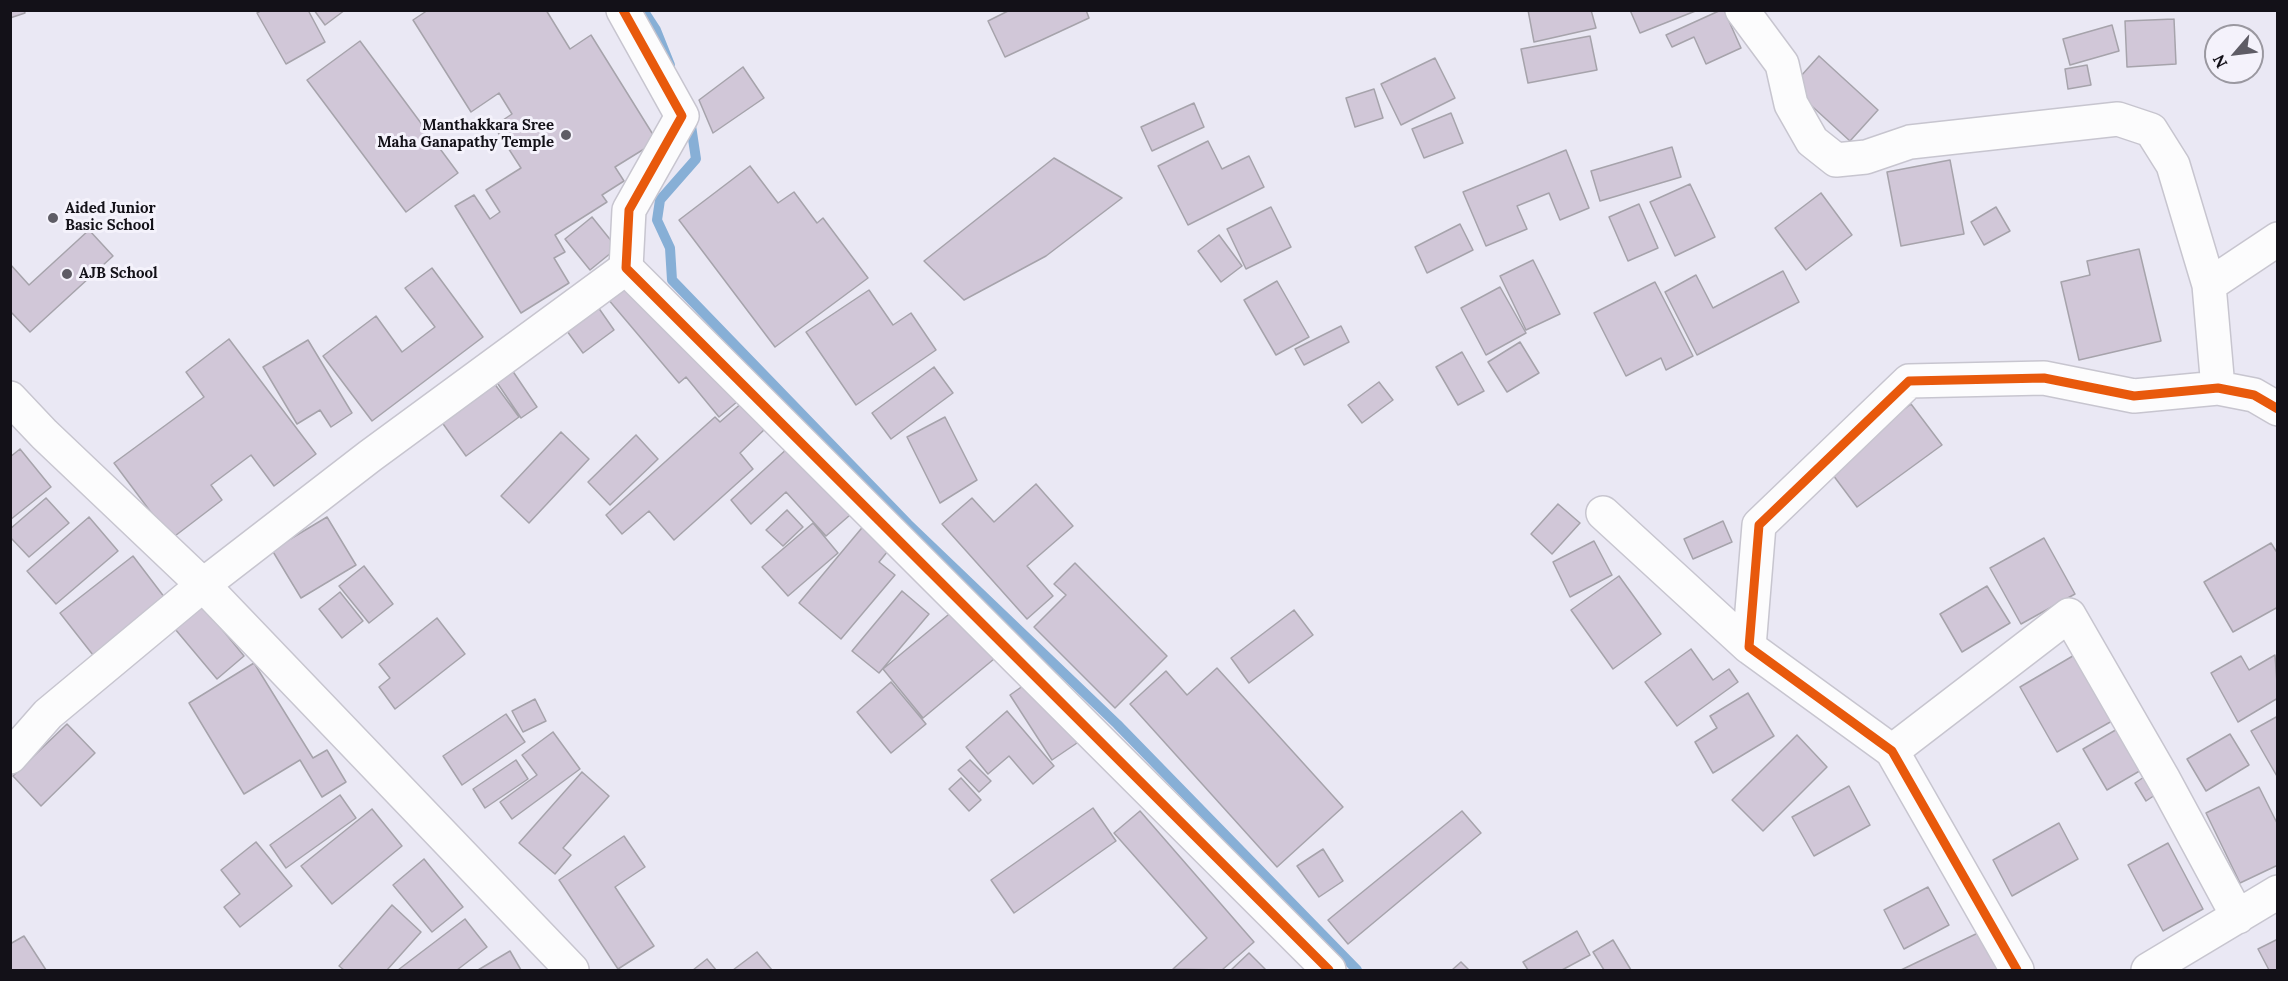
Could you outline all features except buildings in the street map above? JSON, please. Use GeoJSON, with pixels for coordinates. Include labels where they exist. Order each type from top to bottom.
{"type":"FeatureCollection","features":[{"type":"Feature","properties":{"kind":"street"},"geometry":{"type":"LineString","coordinates":[[623,10],[682,116],[629,210],[626,268],[1329,970]]}},
{"type":"Feature","properties":{"kind":"street"},"geometry":{"type":"LineString","coordinates":[[1742,10],[1782,64],[1791,104],[1812,141],[1836,160],[1866,157],[1910,142],[2118,119],[2151,130],[2173,165],[2209,285],[2218,388]]}},
{"type":"Feature","properties":{"kind":"street"},"geometry":{"type":"LineString","coordinates":[[2209,285],[2277,239]]}},
{"type":"Feature","properties":{"kind":"street"},"geometry":{"type":"LineString","coordinates":[[10,757],[48,714],[203,585],[370,456],[626,268]]}},
{"type":"Feature","properties":{"kind":"street"},"geometry":{"type":"LineString","coordinates":[[1749,647],[1759,525],[1909,381],[2044,378],[2134,396],[2218,388],[2254,395],[2277,409]]}},
{"type":"Feature","properties":{"kind":"street"},"geometry":{"type":"LineString","coordinates":[[10,398],[44,434],[203,585],[572,970]]}},
{"type":"Feature","properties":{"kind":"street"},"geometry":{"type":"LineString","coordinates":[[1603,513],[1749,647],[1892,751],[2017,970]]}},
{"type":"Feature","properties":{"kind":"street"},"geometry":{"type":"LineString","coordinates":[[1892,751],[2069,615],[2164,780],[2238,917]]}},
{"type":"Feature","properties":{"kind":"street"},"geometry":{"type":"LineString","coordinates":[[2148,970],[2277,892]]}},
{"type":"Feature","properties":{"kind":"waterway"},"geometry":{"type":"LineString","coordinates":[[643,10],[656,30],[670,65]]}},
{"type":"Feature","properties":{"kind":"waterway"},"geometry":{"type":"LineString","coordinates":[[690,119],[696,159],[660,200],[657,220],[670,248],[672,280],[908,524],[1117,724],[1357,970]]}},
{"type":"Feature","properties":{"kind":"cycle path"},"geometry":{"type":"LineString","coordinates":[[623,10],[682,116],[629,210],[626,268],[1329,970]]}},
{"type":"Feature","properties":{"kind":"cycle path"},"geometry":{"type":"LineString","coordinates":[[2017,970],[1892,751],[1749,647],[1759,525],[1909,381],[2044,378],[2134,396],[2218,388],[2254,395],[2278,409]]}},
{"type":"Feature","properties":{"kind":"place","name":"Manthakkara Sree Maha Ganapathy Temple"},"geometry":{"type":"Point","coordinates":[566,135]}},
{"type":"Feature","properties":{"kind":"place","name":"Aided Junior Basic School"},"geometry":{"type":"Point","coordinates":[53,218]}},
{"type":"Feature","properties":{"kind":"place","name":"AJB School"},"geometry":{"type":"Point","coordinates":[67,274]}}]}
